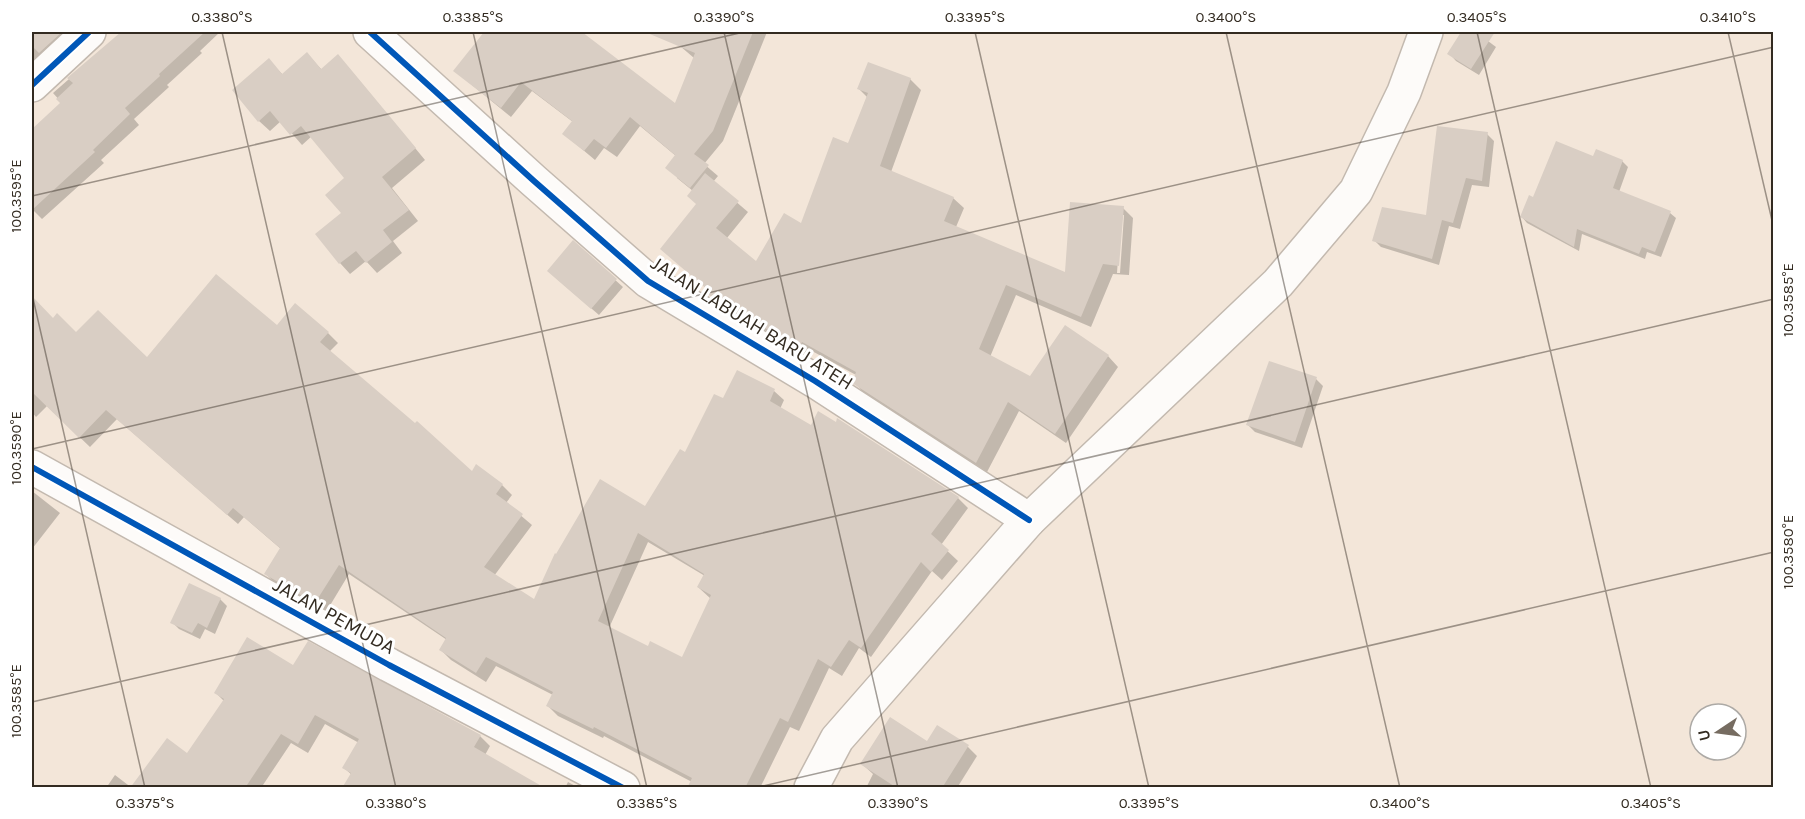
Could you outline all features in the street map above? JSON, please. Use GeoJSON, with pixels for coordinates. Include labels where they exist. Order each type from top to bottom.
{"type":"FeatureCollection","features":[{"type":"Feature","properties":{"kind":"street"},"geometry":{"type":"LineString","coordinates":[[32,85],[89,32]]}},
{"type":"Feature","properties":{"kind":"street","name":"JALAN LABUAH BARU ATEH"},"geometry":{"type":"LineString","coordinates":[[370,32],[648,281],[816,381],[1029,520]]}},
{"type":"Feature","properties":{"kind":"street"},"geometry":{"type":"LineString","coordinates":[[811,788],[837,739],[1029,520],[1278,284],[1356,191],[1404,92],[1426,32]]}},
{"type":"Feature","properties":{"kind":"street","name":"JALAN PEMUDA"},"geometry":{"type":"LineString","coordinates":[[32,467],[389,665],[623,788]]}},
{"type":"Feature","properties":{"kind":"building"},"geometry":{"type":"Polygon","coordinates":[[[32,32],[61,33],[39,53],[32,46],[32,32]]]}},
{"type":"Feature","properties":{"kind":"building"},"geometry":{"type":"Polygon","coordinates":[[[121,32],[205,32],[125,108],[130,114],[93,150],[95,152],[32,210],[32,129],[60,103],[56,99],[73,83],[67,78],[121,32]]]}},
{"type":"Feature","properties":{"kind":"building"},"geometry":{"type":"Polygon","coordinates":[[[484,32],[582,32],[675,103],[695,53],[645,32],[753,32],[713,131],[694,154],[709,165],[690,188],[665,168],[675,155],[630,117],[606,148],[594,139],[584,151],[562,134],[572,121],[521,82],[501,108],[453,71],[484,32]]]}},
{"type":"Feature","properties":{"kind":"building"},"geometry":{"type":"Polygon","coordinates":[[[1461,32],[1495,32],[1471,69],[1447,54],[1461,32]]]}},
{"type":"Feature","properties":{"kind":"building"},"geometry":{"type":"Polygon","coordinates":[[[307,52],[321,69],[338,54],[416,148],[382,177],[409,210],[383,230],[392,242],[366,263],[356,251],[339,264],[315,234],[341,213],[325,195],[344,178],[301,126],[290,135],[270,111],[258,122],[232,90],[269,58],[282,74],[307,52]]]}},
{"type":"Feature","properties":{"kind":"building"},"geometry":{"type":"Polygon","coordinates":[[[868,62],[911,78],[880,166],[954,197],[944,221],[1065,272],[1070,202],[1124,206],[1119,266],[1103,264],[1081,317],[1006,285],[979,349],[1030,376],[1065,325],[1109,355],[1055,434],[1008,402],[976,463],[852,383],[856,372],[802,342],[800,346],[751,321],[707,294],[709,291],[660,249],[696,204],[687,196],[705,173],[739,201],[716,228],[756,261],[784,213],[801,223],[833,137],[848,143],[868,93],[857,89],[868,62]]]}},
{"type":"Feature","properties":{"kind":"building"},"geometry":{"type":"Polygon","coordinates":[[[1437,126],[1488,132],[1482,181],[1466,178],[1453,223],[1442,220],[1432,259],[1372,241],[1382,207],[1426,215],[1437,126]]]}},
{"type":"Feature","properties":{"kind":"building"},"geometry":{"type":"Polygon","coordinates":[[[1556,141],[1593,156],[1596,149],[1623,160],[1613,188],[1671,211],[1655,252],[1642,247],[1639,254],[1577,229],[1574,247],[1520,217],[1529,195],[1533,197],[1556,141]]]}},
{"type":"Feature","properties":{"kind":"building"},"geometry":{"type":"Polygon","coordinates":[[[573,240],[617,279],[591,309],[547,271],[573,240]]]}},
{"type":"Feature","properties":{"kind":"building"},"geometry":{"type":"Polygon","coordinates":[[[216,274],[277,325],[295,303],[329,332],[320,342],[415,423],[417,421],[472,471],[476,464],[503,484],[496,494],[523,514],[484,567],[534,599],[555,553],[600,479],[645,506],[680,449],[685,452],[714,394],[723,398],[737,370],[775,389],[770,401],[811,425],[818,411],[836,422],[837,418],[959,497],[931,534],[949,550],[931,572],[921,562],[861,648],[849,640],[831,667],[818,659],[788,722],[780,718],[745,788],[687,788],[692,778],[594,727],[593,729],[546,706],[553,692],[486,657],[476,673],[439,650],[446,638],[339,565],[315,603],[264,574],[280,548],[233,508],[227,515],[106,410],[79,438],[32,392],[32,296],[53,318],[57,313],[76,332],[98,310],[147,357],[216,274]],[[638,533],[598,621],[648,646],[650,641],[682,657],[711,595],[697,587],[704,574],[638,533]]]}},
{"type":"Feature","properties":{"kind":"building"},"geometry":{"type":"Polygon","coordinates":[[[1269,361],[1317,377],[1295,442],[1246,425],[1269,361]]]}},
{"type":"Feature","properties":{"kind":"building"},"geometry":{"type":"Polygon","coordinates":[[[189,583],[221,598],[207,628],[198,623],[192,633],[170,623],[189,583]]]}},
{"type":"Feature","properties":{"kind":"building"},"geometry":{"type":"Polygon","coordinates":[[[247,637],[293,665],[308,641],[481,735],[474,747],[545,788],[342,788],[351,773],[342,768],[359,739],[315,715],[298,744],[281,734],[245,788],[130,788],[167,738],[187,753],[224,699],[214,693],[247,637]]]}},
{"type":"Feature","properties":{"kind":"building"},"geometry":{"type":"Polygon","coordinates":[[[890,717],[927,741],[937,725],[969,745],[942,788],[897,788],[860,764],[890,717]]]}},
{"type":"Feature","properties":{"kind":"cycle path"},"geometry":{"type":"LineString","coordinates":[[32,85],[89,32]]}},
{"type":"Feature","properties":{"kind":"cycle path"},"geometry":{"type":"LineString","coordinates":[[370,32],[648,281],[815,381],[1029,520]]}},
{"type":"Feature","properties":{"kind":"cycle path"},"geometry":{"type":"LineString","coordinates":[[32,467],[389,665],[623,788]]}}]}
